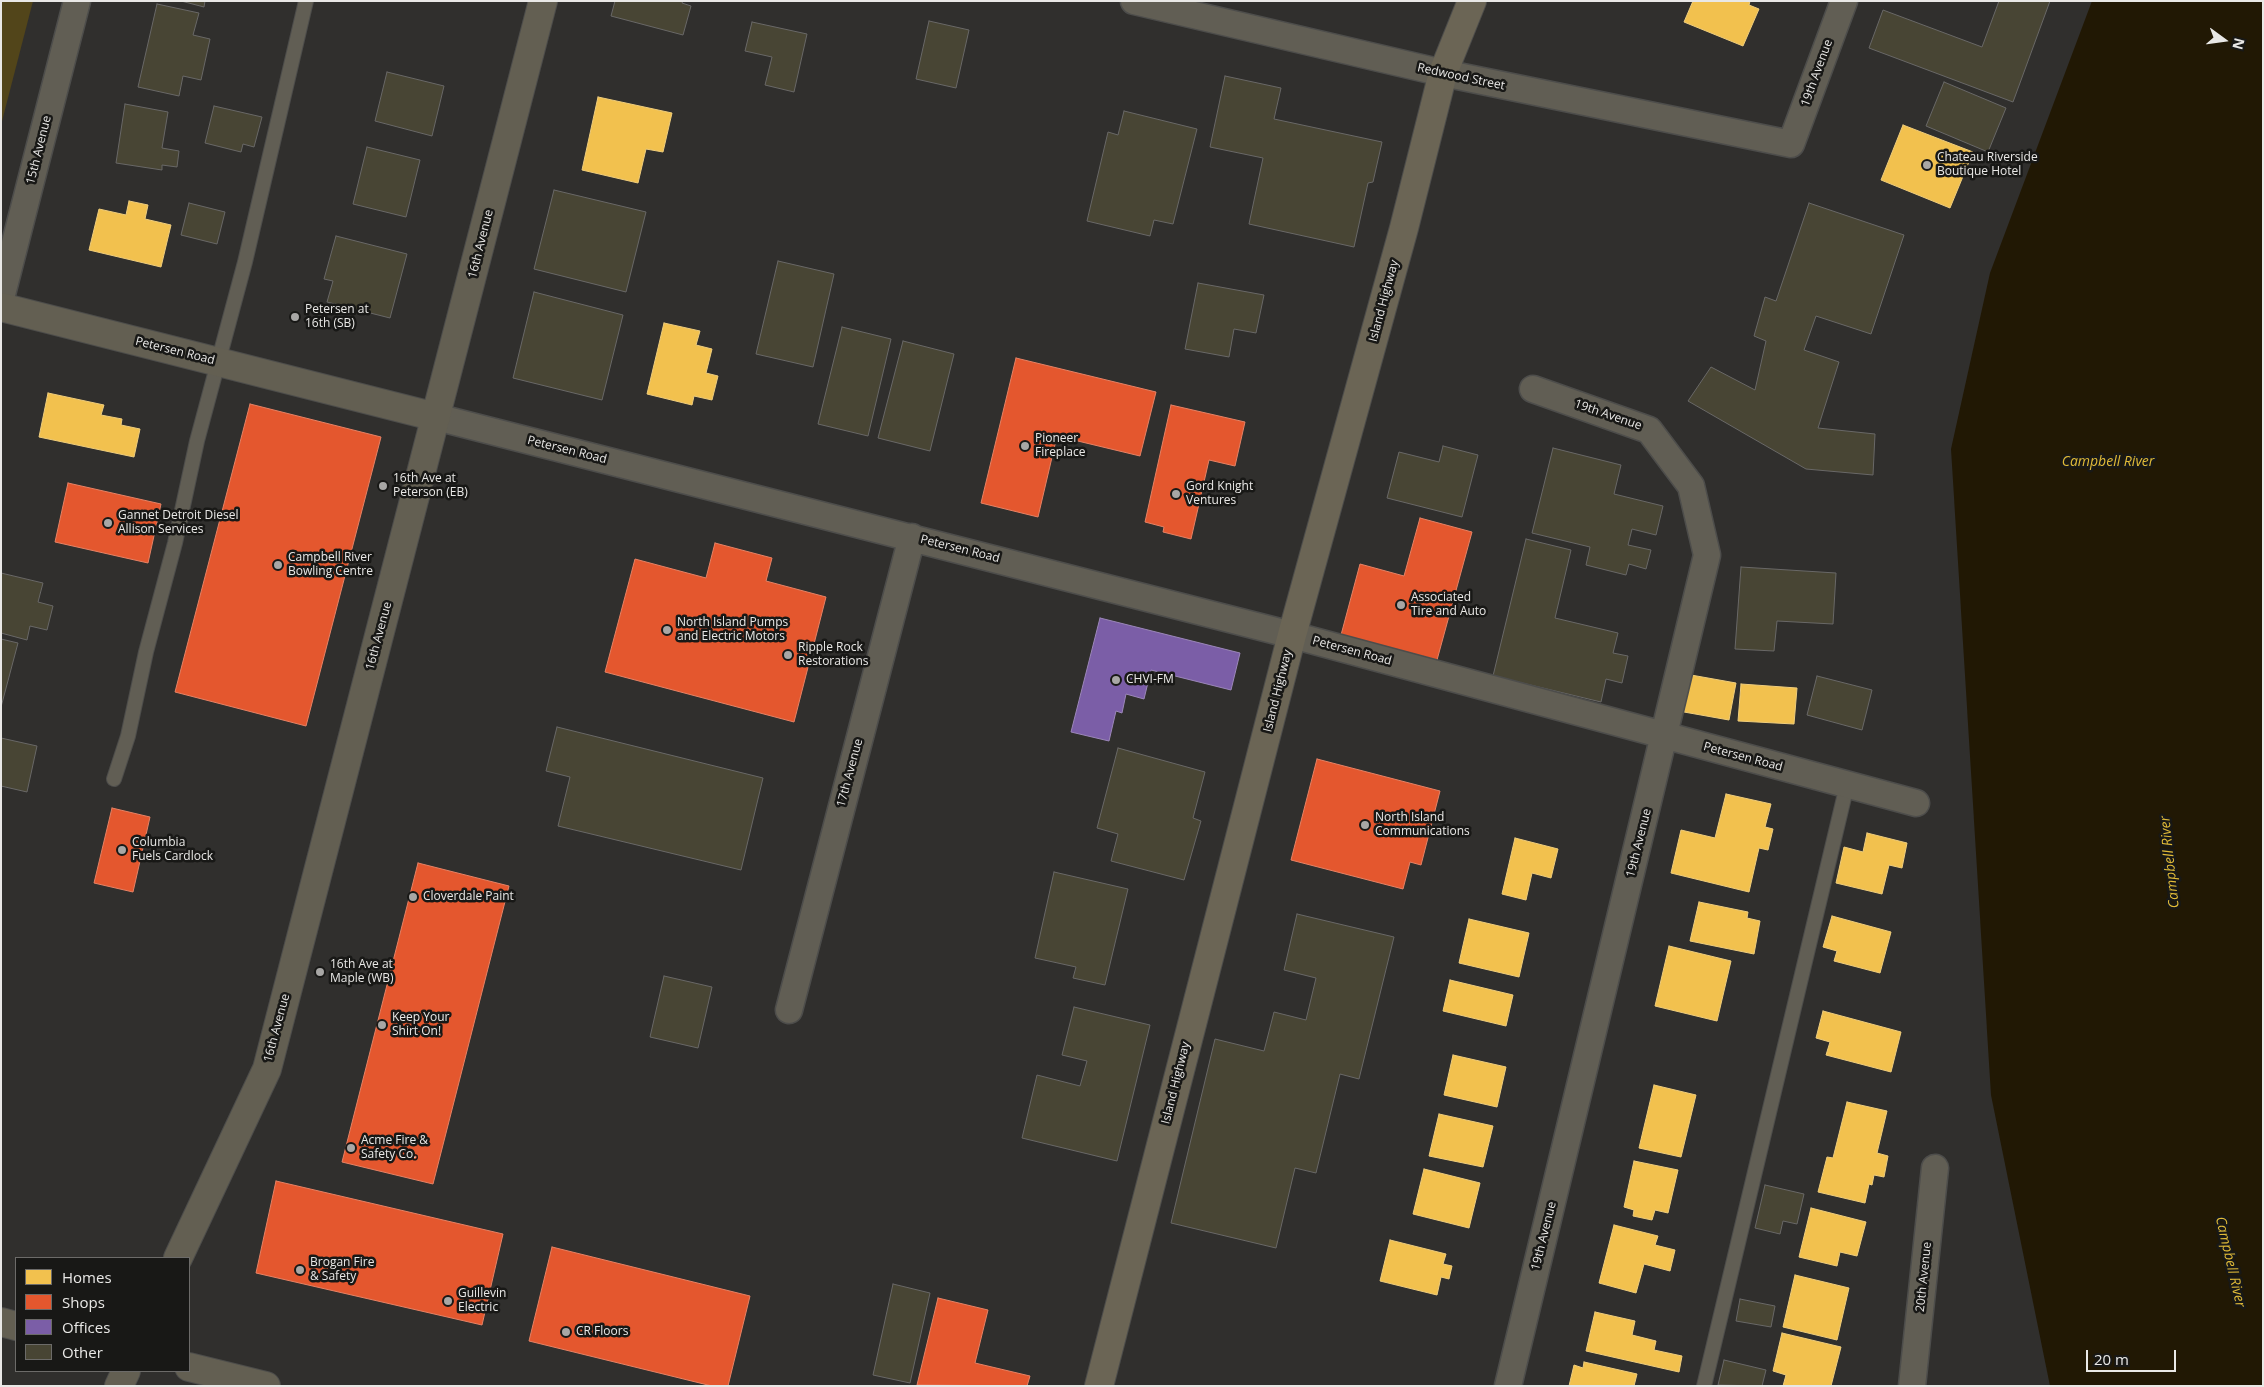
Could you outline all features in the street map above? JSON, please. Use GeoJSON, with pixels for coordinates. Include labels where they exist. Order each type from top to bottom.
{"type":"FeatureCollection","features":[{"type":"Feature","properties":{"kind":"main road","name":"Island Highway"},"geometry":{"type":"LineString","coordinates":[[1098,1386],[1292,635],[1404,228],[1444,73],[1472,1]]}},
{"type":"Feature","properties":{"kind":"street","name":"15th Avenue"},"geometry":{"type":"LineString","coordinates":[[1,298],[77,1]]}},
{"type":"Feature","properties":{"kind":"street","name":"16th Avenue"},"geometry":{"type":"LineString","coordinates":[[178,1257],[267,1069],[543,1]]}},
{"type":"Feature","properties":{"kind":"street","name":"Redwood Street"},"geometry":{"type":"LineString","coordinates":[[1134,1],[1444,73],[1791,144]]}},
{"type":"Feature","properties":{"kind":"street","name":"19th Avenue"},"geometry":{"type":"LineString","coordinates":[[1791,144],[1844,1]]}},
{"type":"Feature","properties":{"kind":"street","name":"Petersen Road"},"geometry":{"type":"LineString","coordinates":[[1,307],[1292,635],[1665,737],[1916,803]]}},
{"type":"Feature","properties":{"kind":"street","name":"19th Avenue"},"geometry":{"type":"LineString","coordinates":[[1508,1386],[1665,737],[1707,555],[1692,486],[1649,430],[1534,389]]}},
{"type":"Feature","properties":{"kind":"street","name":"17th Avenue"},"geometry":{"type":"LineString","coordinates":[[789,1010],[912,537]]}},
{"type":"Feature","properties":{"kind":"street","name":"20th Avenue"},"geometry":{"type":"LineString","coordinates":[[1912,1386],[1935,1168]]}},
{"type":"Feature","properties":{"kind":"street"},"geometry":{"type":"LineString","coordinates":[[1,1322],[15,1326]]}},
{"type":"Feature","properties":{"kind":"street"},"geometry":{"type":"LineString","coordinates":[[190,1367],[266,1386]]}},
{"type":"Feature","properties":{"kind":"street"},"geometry":{"type":"LineString","coordinates":[[119,1386],[126,1372]]}},
{"type":"Feature","properties":{"kind":"lane"},"geometry":{"type":"LineString","coordinates":[[114,779],[128,736],[146,652],[175,543],[197,441],[245,262],[306,1]]}},
{"type":"Feature","properties":{"kind":"lane"},"geometry":{"type":"LineString","coordinates":[[1704,1386],[1847,785]]}},
{"type":"Feature","properties":{"kind":"shaded area"},"geometry":{"type":"Polygon","coordinates":[[[1,1],[33,1],[1,125],[1,1]]]}},
{"type":"Feature","properties":{"kind":"water","name":"Campbell River"},"geometry":{"type":"Polygon","coordinates":[[[2092,1],[2263,1],[2263,1386],[2050,1386],[1991,1095],[1951,449],[1990,273],[2092,1]]]}},
{"type":"Feature","properties":{"kind":"building: Homes"},"geometry":{"type":"Polygon","coordinates":[[[1693,1],[1750,1],[1749,5],[1759,9],[1743,46],[1684,22],[1693,1]]]}},
{"type":"Feature","properties":{"kind":"building: Homes"},"geometry":{"type":"Polygon","coordinates":[[[598,97],[672,113],[663,152],[646,149],[638,183],[582,170],[598,97]]]}},
{"type":"Feature","properties":{"kind":"building: Homes"},"geometry":{"type":"Polygon","coordinates":[[[1903,125],[1973,152],[1950,208],[1881,180],[1903,125]]]}},
{"type":"Feature","properties":{"kind":"building: Homes"},"geometry":{"type":"Polygon","coordinates":[[[129,201],[148,205],[145,219],[171,225],[161,267],[89,250],[99,209],[126,215],[129,201]]]}},
{"type":"Feature","properties":{"kind":"building: Homes"},"geometry":{"type":"Polygon","coordinates":[[[664,323],[700,331],[696,345],[712,349],[706,373],[718,376],[712,400],[694,396],[692,405],[647,394],[664,323]]]}},
{"type":"Feature","properties":{"kind":"building: Homes"},"geometry":{"type":"Polygon","coordinates":[[[48,393],[104,405],[101,415],[122,419],[121,425],[140,429],[134,457],[39,437],[48,393]]]}},
{"type":"Feature","properties":{"kind":"building: Homes"},"geometry":{"type":"Polygon","coordinates":[[[1691,675],[1736,683],[1729,720],[1684,712],[1691,675]]]}},
{"type":"Feature","properties":{"kind":"building: Homes"},"geometry":{"type":"Polygon","coordinates":[[[1741,684],[1797,688],[1794,724],[1738,721],[1741,684]]]}},
{"type":"Feature","properties":{"kind":"building: Homes"},"geometry":{"type":"Polygon","coordinates":[[[1726,794],[1771,804],[1765,827],[1773,829],[1768,850],[1759,848],[1749,892],[1671,873],[1681,830],[1715,838],[1726,794]]]}},
{"type":"Feature","properties":{"kind":"building: Homes"},"geometry":{"type":"Polygon","coordinates":[[[1867,833],[1907,843],[1902,868],[1889,865],[1882,894],[1836,883],[1844,847],[1863,852],[1867,833]]]}},
{"type":"Feature","properties":{"kind":"building: Homes"},"geometry":{"type":"Polygon","coordinates":[[[1515,838],[1558,849],[1551,878],[1532,873],[1526,900],[1502,894],[1515,838]]]}},
{"type":"Feature","properties":{"kind":"building: Homes"},"geometry":{"type":"Polygon","coordinates":[[[1699,902],[1748,912],[1747,918],[1760,921],[1754,954],[1690,941],[1699,902]]]}},
{"type":"Feature","properties":{"kind":"building: Homes"},"geometry":{"type":"Polygon","coordinates":[[[1832,916],[1891,932],[1880,973],[1834,961],[1837,951],[1823,947],[1832,916]]]}},
{"type":"Feature","properties":{"kind":"building: Homes"},"geometry":{"type":"Polygon","coordinates":[[[1469,919],[1529,933],[1519,977],[1459,963],[1469,919]]]}},
{"type":"Feature","properties":{"kind":"building: Homes"},"geometry":{"type":"Polygon","coordinates":[[[1669,946],[1731,961],[1717,1021],[1655,1006],[1669,946]]]}},
{"type":"Feature","properties":{"kind":"building: Homes"},"geometry":{"type":"Polygon","coordinates":[[[1450,980],[1513,995],[1506,1026],[1443,1011],[1450,980]]]}},
{"type":"Feature","properties":{"kind":"building: Homes"},"geometry":{"type":"Polygon","coordinates":[[[1823,1011],[1901,1032],[1891,1072],[1826,1055],[1830,1042],[1816,1038],[1823,1011]]]}},
{"type":"Feature","properties":{"kind":"building: Homes"},"geometry":{"type":"Polygon","coordinates":[[[1453,1055],[1506,1067],[1497,1107],[1444,1095],[1453,1055]]]}},
{"type":"Feature","properties":{"kind":"building: Homes"},"geometry":{"type":"Polygon","coordinates":[[[1654,1085],[1696,1095],[1681,1157],[1639,1148],[1654,1085]]]}},
{"type":"Feature","properties":{"kind":"building: Homes"},"geometry":{"type":"Polygon","coordinates":[[[1847,1102],[1887,1111],[1877,1153],[1888,1156],[1884,1177],[1874,1175],[1872,1185],[1869,1184],[1865,1203],[1818,1192],[1827,1157],[1833,1158],[1847,1102]]]}},
{"type":"Feature","properties":{"kind":"building: Homes"},"geometry":{"type":"Polygon","coordinates":[[[1439,1114],[1493,1126],[1483,1167],[1429,1156],[1439,1114]]]}},
{"type":"Feature","properties":{"kind":"building: Homes"},"geometry":{"type":"Polygon","coordinates":[[[1634,1161],[1678,1170],[1668,1213],[1655,1210],[1652,1220],[1633,1216],[1634,1210],[1624,1207],[1634,1161]]]}},
{"type":"Feature","properties":{"kind":"building: Homes"},"geometry":{"type":"Polygon","coordinates":[[[1424,1169],[1480,1183],[1469,1228],[1413,1214],[1424,1169]]]}},
{"type":"Feature","properties":{"kind":"building: Homes"},"geometry":{"type":"Polygon","coordinates":[[[1811,1208],[1866,1222],[1857,1256],[1840,1252],[1837,1266],[1799,1257],[1811,1208]]]}},
{"type":"Feature","properties":{"kind":"building: Homes"},"geometry":{"type":"Polygon","coordinates":[[[1614,1225],[1658,1236],[1655,1245],[1675,1250],[1670,1271],[1644,1264],[1636,1293],[1599,1283],[1614,1225]]]}},
{"type":"Feature","properties":{"kind":"building: Homes"},"geometry":{"type":"Polygon","coordinates":[[[1390,1240],[1446,1254],[1443,1264],[1452,1266],[1449,1279],[1441,1277],[1437,1295],[1380,1281],[1390,1240]]]}},
{"type":"Feature","properties":{"kind":"building: Homes"},"geometry":{"type":"Polygon","coordinates":[[[1795,1275],[1849,1288],[1837,1340],[1783,1327],[1795,1275]]]}},
{"type":"Feature","properties":{"kind":"building: Homes"},"geometry":{"type":"Polygon","coordinates":[[[1595,1312],[1635,1321],[1632,1335],[1656,1341],[1654,1350],[1682,1356],[1679,1372],[1586,1351],[1595,1312]]]}},
{"type":"Feature","properties":{"kind":"building: Homes"},"geometry":{"type":"Polygon","coordinates":[[[1782,1333],[1841,1347],[1831,1386],[1783,1386],[1786,1375],[1773,1371],[1782,1333]]]}},
{"type":"Feature","properties":{"kind":"building: Homes"},"geometry":{"type":"Polygon","coordinates":[[[1584,1362],[1637,1374],[1634,1386],[1569,1386],[1574,1365],[1583,1368],[1584,1362]]]}},
{"type":"Feature","properties":{"kind":"building: Shops","name":"Pioneer Fireplace"},"geometry":{"type":"Polygon","coordinates":[[[1016,358],[1156,392],[1140,456],[1057,436],[1038,517],[981,503],[1016,358]]]}},
{"type":"Feature","properties":{"kind":"building: Shops","name":"Campbell River Bowling Centre"},"geometry":{"type":"Polygon","coordinates":[[[250,404],[381,437],[306,726],[175,692],[250,404]]]}},
{"type":"Feature","properties":{"kind":"building: Shops","name":"Gord Knight Ventures"},"geometry":{"type":"Polygon","coordinates":[[[1171,405],[1245,422],[1235,466],[1209,460],[1191,539],[1163,532],[1164,527],[1145,522],[1171,405]]]}},
{"type":"Feature","properties":{"kind":"building: Shops","name":"Gannet Detroit Diesel Allison Services"},"geometry":{"type":"Polygon","coordinates":[[[68,483],[161,504],[148,563],[55,542],[68,483]]]}},
{"type":"Feature","properties":{"kind":"building: Shops","name":"Associated Tire and Auto"},"geometry":{"type":"Polygon","coordinates":[[[1420,518],[1472,532],[1437,660],[1341,635],[1360,564],[1404,576],[1420,518]]]}},
{"type":"Feature","properties":{"kind":"building: Shops"},"geometry":{"type":"Polygon","coordinates":[[[715,543],[772,558],[766,581],[826,597],[794,722],[605,672],[635,559],[706,578],[715,543]]]}},
{"type":"Feature","properties":{"kind":"building: Shops","name":"North Island Communications"},"geometry":{"type":"Polygon","coordinates":[[[1317,759],[1440,791],[1421,865],[1410,862],[1403,889],[1291,860],[1317,759]]]}},
{"type":"Feature","properties":{"kind":"building: Shops","name":"Columbia Fuels Cardlock"},"geometry":{"type":"Polygon","coordinates":[[[112,808],[150,817],[133,892],[94,883],[112,808]]]}},
{"type":"Feature","properties":{"kind":"building: Shops"},"geometry":{"type":"Polygon","coordinates":[[[418,863],[509,886],[433,1184],[342,1162],[418,863]]]}},
{"type":"Feature","properties":{"kind":"building: Shops"},"geometry":{"type":"Polygon","coordinates":[[[276,1181],[503,1234],[482,1325],[256,1273],[276,1181]]]}},
{"type":"Feature","properties":{"kind":"building: Shops"},"geometry":{"type":"Polygon","coordinates":[[[552,1247],[750,1296],[728,1386],[712,1386],[529,1341],[552,1247]]]}},
{"type":"Feature","properties":{"kind":"building: Shops"},"geometry":{"type":"Polygon","coordinates":[[[938,1298],[988,1310],[975,1363],[1030,1376],[1027,1386],[917,1385],[938,1298]]]}},
{"type":"Feature","properties":{"kind":"building: Offices","name":"CHVI-FM"},"geometry":{"type":"Polygon","coordinates":[[[1100,618],[1240,653],[1231,690],[1151,670],[1144,699],[1126,694],[1122,713],[1116,711],[1109,741],[1071,732],[1100,618]]]}},
{"type":"Feature","properties":{"kind":"building: Other"},"geometry":{"type":"Polygon","coordinates":[[[181,1],[205,1],[204,7],[181,1]]]}},
{"type":"Feature","properties":{"kind":"building: Other"},"geometry":{"type":"Polygon","coordinates":[[[615,1],[683,1],[682,3],[691,6],[683,35],[611,16],[615,1]]]}},
{"type":"Feature","properties":{"kind":"building: Other"},"geometry":{"type":"Polygon","coordinates":[[[1999,1],[2050,1],[2013,102],[1869,48],[1883,10],[1982,47],[1999,1]]]}},
{"type":"Feature","properties":{"kind":"building: Other"},"geometry":{"type":"Polygon","coordinates":[[[157,4],[199,13],[193,35],[210,39],[201,80],[183,76],[179,96],[138,87],[157,4]]]}},
{"type":"Feature","properties":{"kind":"building: Other"},"geometry":{"type":"Polygon","coordinates":[[[929,21],[969,30],[956,88],[916,79],[929,21]]]}},
{"type":"Feature","properties":{"kind":"building: Other"},"geometry":{"type":"Polygon","coordinates":[[[752,22],[807,34],[794,92],[765,85],[772,57],[745,51],[752,22]]]}},
{"type":"Feature","properties":{"kind":"building: Other"},"geometry":{"type":"Polygon","coordinates":[[[387,72],[444,86],[432,136],[375,121],[387,72]]]}},
{"type":"Feature","properties":{"kind":"building: Other"},"geometry":{"type":"Polygon","coordinates":[[[1225,76],[1281,88],[1274,119],[1382,142],[1373,182],[1368,183],[1354,247],[1249,224],[1263,158],[1210,147],[1225,76]]]}},
{"type":"Feature","properties":{"kind":"building: Other"},"geometry":{"type":"Polygon","coordinates":[[[1944,82],[2006,108],[1988,152],[1926,126],[1944,82]]]}},
{"type":"Feature","properties":{"kind":"building: Other"},"geometry":{"type":"Polygon","coordinates":[[[125,104],[168,112],[162,148],[179,151],[177,167],[162,165],[162,170],[116,163],[125,104]]]}},
{"type":"Feature","properties":{"kind":"building: Other"},"geometry":{"type":"Polygon","coordinates":[[[214,106],[262,117],[254,147],[243,144],[241,152],[205,143],[214,106]]]}},
{"type":"Feature","properties":{"kind":"building: Other"},"geometry":{"type":"Polygon","coordinates":[[[1124,111],[1197,129],[1173,224],[1154,220],[1150,236],[1087,221],[1108,132],[1118,135],[1124,111]]]}},
{"type":"Feature","properties":{"kind":"building: Other"},"geometry":{"type":"Polygon","coordinates":[[[367,147],[420,160],[406,217],[353,204],[367,147]]]}},
{"type":"Feature","properties":{"kind":"building: Other"},"geometry":{"type":"Polygon","coordinates":[[[554,190],[646,212],[626,292],[534,269],[554,190]]]}},
{"type":"Feature","properties":{"kind":"building: Other"},"geometry":{"type":"Polygon","coordinates":[[[189,203],[225,212],[217,244],[181,235],[189,203]]]}},
{"type":"Feature","properties":{"kind":"building: Other"},"geometry":{"type":"Polygon","coordinates":[[[1809,203],[1904,235],[1871,334],[1816,316],[1804,350],[1839,362],[1818,428],[1875,434],[1873,475],[1806,469],[1688,401],[1711,367],[1755,390],[1766,341],[1754,336],[1765,297],[1776,301],[1809,203]]]}},
{"type":"Feature","properties":{"kind":"building: Other"},"geometry":{"type":"Polygon","coordinates":[[[336,236],[407,254],[390,318],[327,302],[333,281],[324,279],[336,236]]]}},
{"type":"Feature","properties":{"kind":"building: Other"},"geometry":{"type":"Polygon","coordinates":[[[778,261],[834,274],[813,367],[756,354],[778,261]]]}},
{"type":"Feature","properties":{"kind":"building: Other"},"geometry":{"type":"Polygon","coordinates":[[[1198,283],[1264,295],[1256,333],[1234,329],[1229,357],[1185,349],[1198,283]]]}},
{"type":"Feature","properties":{"kind":"building: Other"},"geometry":{"type":"Polygon","coordinates":[[[534,292],[623,315],[602,400],[513,378],[534,292]]]}},
{"type":"Feature","properties":{"kind":"building: Other"},"geometry":{"type":"Polygon","coordinates":[[[842,327],[891,339],[868,436],[818,424],[842,327]]]}},
{"type":"Feature","properties":{"kind":"building: Other"},"geometry":{"type":"Polygon","coordinates":[[[903,341],[954,354],[930,451],[878,438],[903,341]]]}},
{"type":"Feature","properties":{"kind":"building: Other"},"geometry":{"type":"Polygon","coordinates":[[[1443,446],[1478,455],[1462,517],[1387,498],[1399,452],[1439,462],[1443,446]]]}},
{"type":"Feature","properties":{"kind":"building: Other"},"geometry":{"type":"Polygon","coordinates":[[[1553,448],[1621,465],[1614,494],[1663,506],[1656,535],[1632,529],[1628,545],[1651,550],[1646,569],[1629,564],[1626,575],[1586,565],[1590,547],[1532,533],[1553,448]]]}},
{"type":"Feature","properties":{"kind":"building: Other"},"geometry":{"type":"Polygon","coordinates":[[[1526,539],[1571,550],[1555,618],[1618,633],[1613,653],[1628,656],[1622,683],[1606,679],[1601,702],[1493,676],[1526,539]]]}},
{"type":"Feature","properties":{"kind":"building: Other"},"geometry":{"type":"Polygon","coordinates":[[[1741,567],[1836,573],[1833,624],[1777,621],[1774,651],[1735,649],[1741,567]]]}},
{"type":"Feature","properties":{"kind":"building: Other"},"geometry":{"type":"Polygon","coordinates":[[[1,573],[43,583],[38,602],[53,606],[47,630],[30,626],[27,640],[1,633],[1,573]]]}},
{"type":"Feature","properties":{"kind":"building: Other"},"geometry":{"type":"Polygon","coordinates":[[[1,639],[18,643],[1,707],[1,639]]]}},
{"type":"Feature","properties":{"kind":"building: Other"},"geometry":{"type":"Polygon","coordinates":[[[1817,676],[1872,690],[1862,730],[1807,715],[1817,676]]]}},
{"type":"Feature","properties":{"kind":"building: Other"},"geometry":{"type":"Polygon","coordinates":[[[557,727],[763,778],[741,870],[558,826],[570,777],[546,771],[557,727]]]}},
{"type":"Feature","properties":{"kind":"building: Other"},"geometry":{"type":"Polygon","coordinates":[[[1,738],[37,746],[27,792],[1,786],[1,738]]]}},
{"type":"Feature","properties":{"kind":"building: Other"},"geometry":{"type":"Polygon","coordinates":[[[1118,748],[1205,772],[1193,818],[1201,821],[1184,880],[1111,861],[1118,834],[1097,828],[1118,748]]]}},
{"type":"Feature","properties":{"kind":"building: Other"},"geometry":{"type":"Polygon","coordinates":[[[1054,872],[1128,889],[1105,985],[1073,978],[1076,967],[1035,958],[1054,872]]]}},
{"type":"Feature","properties":{"kind":"building: Other"},"geometry":{"type":"Polygon","coordinates":[[[1297,914],[1394,937],[1359,1079],[1340,1074],[1316,1173],[1295,1168],[1276,1248],[1171,1223],[1215,1039],[1264,1051],[1274,1012],[1306,1020],[1316,978],[1284,970],[1297,914]]]}},
{"type":"Feature","properties":{"kind":"building: Other"},"geometry":{"type":"Polygon","coordinates":[[[664,976],[712,987],[698,1048],[650,1037],[664,976]]]}},
{"type":"Feature","properties":{"kind":"building: Other"},"geometry":{"type":"Polygon","coordinates":[[[1074,1007],[1150,1025],[1117,1161],[1022,1138],[1037,1075],[1080,1086],[1087,1061],[1062,1055],[1074,1007]]]}},
{"type":"Feature","properties":{"kind":"building: Other"},"geometry":{"type":"Polygon","coordinates":[[[1765,1185],[1804,1194],[1797,1224],[1783,1221],[1780,1234],[1755,1228],[1765,1185]]]}},
{"type":"Feature","properties":{"kind":"building: Other"},"geometry":{"type":"Polygon","coordinates":[[[893,1284],[930,1293],[910,1383],[873,1375],[893,1284]]]}},
{"type":"Feature","properties":{"kind":"building: Other"},"geometry":{"type":"Polygon","coordinates":[[[1740,1299],[1775,1306],[1771,1327],[1736,1321],[1740,1299]]]}},
{"type":"Feature","properties":{"kind":"building: Other"},"geometry":{"type":"Polygon","coordinates":[[[1724,1360],[1766,1370],[1762,1386],[1718,1385],[1724,1360]]]}},
{"type":"Feature","properties":{"kind":"place","name":"Chateau Riverside Boutique Hotel"},"geometry":{"type":"Point","coordinates":[1927,165]}},
{"type":"Feature","properties":{"kind":"place","name":"Petersen at 16th (SB)"},"geometry":{"type":"Point","coordinates":[295,317]}},
{"type":"Feature","properties":{"kind":"place","name":"Pioneer Fireplace"},"geometry":{"type":"Point","coordinates":[1025,446]}},
{"type":"Feature","properties":{"kind":"place","name":"16th Ave at Peterson (EB)"},"geometry":{"type":"Point","coordinates":[383,486]}},
{"type":"Feature","properties":{"kind":"place","name":"Gord Knight Ventures"},"geometry":{"type":"Point","coordinates":[1176,494]}},
{"type":"Feature","properties":{"kind":"place","name":"Gannet Detroit Diesel Allison Services"},"geometry":{"type":"Point","coordinates":[108,523]}},
{"type":"Feature","properties":{"kind":"place","name":"Campbell River Bowling Centre"},"geometry":{"type":"Point","coordinates":[278,565]}},
{"type":"Feature","properties":{"kind":"place","name":"Associated Tire and Auto"},"geometry":{"type":"Point","coordinates":[1401,605]}},
{"type":"Feature","properties":{"kind":"place","name":"North Island Pumps and Electric Motors"},"geometry":{"type":"Point","coordinates":[667,630]}},
{"type":"Feature","properties":{"kind":"place","name":"Ripple Rock Restorations"},"geometry":{"type":"Point","coordinates":[788,655]}},
{"type":"Feature","properties":{"kind":"place","name":"CHVI-FM"},"geometry":{"type":"Point","coordinates":[1116,680]}},
{"type":"Feature","properties":{"kind":"place","name":"North Island Communications"},"geometry":{"type":"Point","coordinates":[1365,825]}},
{"type":"Feature","properties":{"kind":"place","name":"Columbia Fuels Cardlock"},"geometry":{"type":"Point","coordinates":[122,850]}},
{"type":"Feature","properties":{"kind":"place","name":"Cloverdale Paint"},"geometry":{"type":"Point","coordinates":[413,897]}},
{"type":"Feature","properties":{"kind":"place","name":"16th Ave at Maple (WB)"},"geometry":{"type":"Point","coordinates":[320,972]}},
{"type":"Feature","properties":{"kind":"place","name":"Keep Your Shirt On!"},"geometry":{"type":"Point","coordinates":[382,1025]}},
{"type":"Feature","properties":{"kind":"place","name":"Acme Fire & Safety Co."},"geometry":{"type":"Point","coordinates":[351,1148]}},
{"type":"Feature","properties":{"kind":"place","name":"Brogan Fire & Safety"},"geometry":{"type":"Point","coordinates":[300,1270]}},
{"type":"Feature","properties":{"kind":"place","name":"Guillevin Electric"},"geometry":{"type":"Point","coordinates":[448,1301]}},
{"type":"Feature","properties":{"kind":"place","name":"CR Floors"},"geometry":{"type":"Point","coordinates":[566,1332]}}]}
